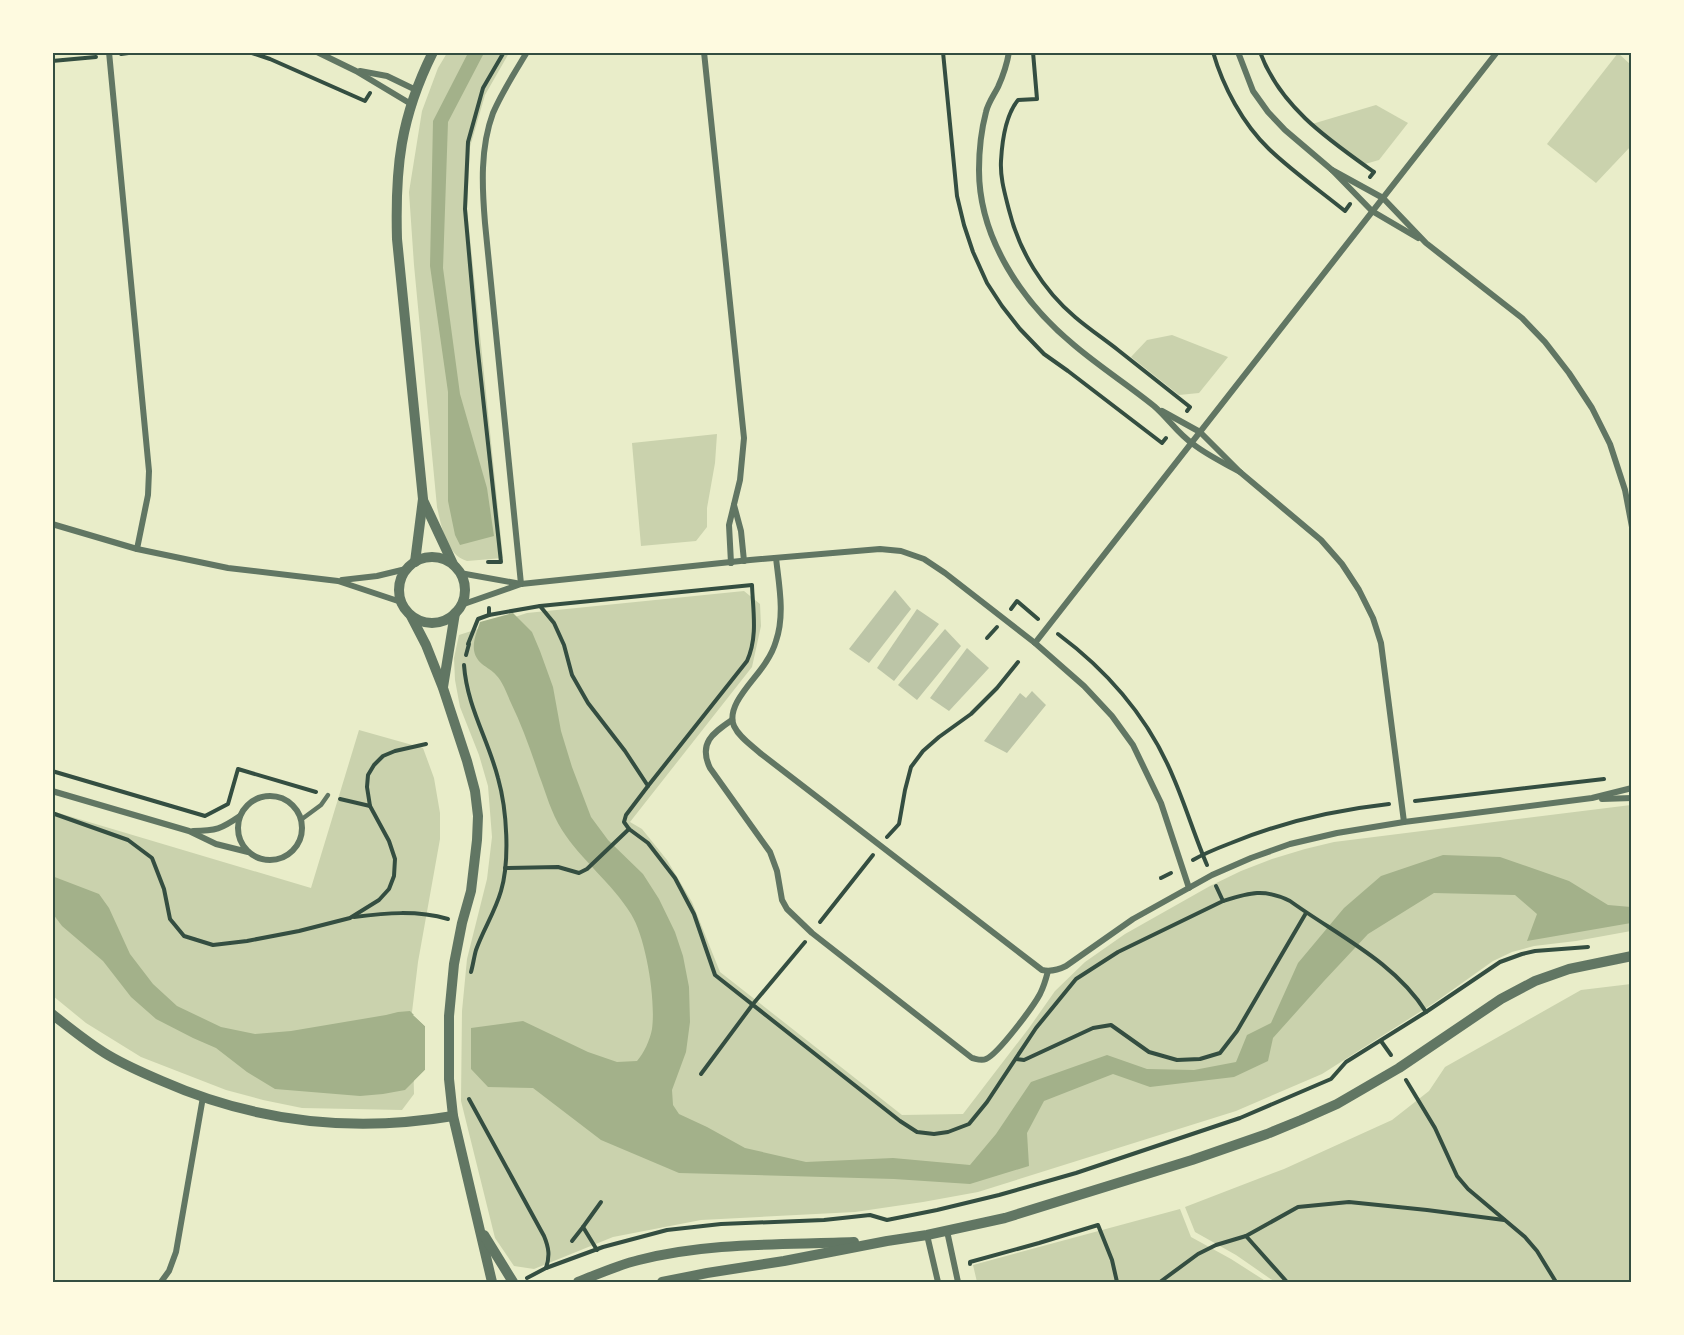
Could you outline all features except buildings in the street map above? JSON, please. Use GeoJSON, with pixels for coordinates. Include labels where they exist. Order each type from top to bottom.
{"type":"FeatureCollection","features":[{"type":"Feature","properties":{"kind":"street"},"geometry":{"type":"LineString","coordinates":[[109,52],[149,471],[148,495],[136,549]]}},
{"type":"Feature","properties":{"kind":"street"},"geometry":{"type":"LineString","coordinates":[[317,52],[356,71],[411,104]]}},
{"type":"Feature","properties":{"kind":"street"},"geometry":{"type":"LineString","coordinates":[[433,52],[416,90],[404,128],[398,161],[396,198],[398,251],[423,499],[411,566],[399,585],[401,602],[405,610],[420,621],[438,622],[448,619],[458,609],[521,584],[777,558],[870,550],[902,551],[924,559],[938,568],[1035,643],[1084,686],[1112,716],[1133,745],[1148,772],[1161,803],[1189,888]]}},
{"type":"Feature","properties":{"kind":"street"},"geometry":{"type":"LineString","coordinates":[[521,584],[484,223],[482,180],[486,144],[493,114],[527,52]]}},
{"type":"Feature","properties":{"kind":"street"},"geometry":{"type":"LineString","coordinates":[[704,52],[744,438],[740,480],[729,525],[730,563]]}},
{"type":"Feature","properties":{"kind":"street"},"geometry":{"type":"LineString","coordinates":[[1009,52],[1001,79],[986,110],[980,144],[979,173],[981,198],[991,232],[1005,264],[1024,293],[1046,319],[1074,345],[1155,407],[1200,432],[1240,472],[1321,540],[1342,564],[1359,591],[1381,644],[1404,822]]}},
{"type":"Feature","properties":{"kind":"street"},"geometry":{"type":"LineString","coordinates":[[1238,52],[1253,91],[1285,130],[1332,170],[1372,212],[1426,243],[1522,318],[1545,342],[1592,408],[1610,444],[1625,490],[1632,527]]}},
{"type":"Feature","properties":{"kind":"street"},"geometry":{"type":"LineString","coordinates":[[1035,643],[1497,52]]}},
{"type":"Feature","properties":{"kind":"street"},"geometry":{"type":"LineString","coordinates":[[356,71],[387,76],[416,90]]}},
{"type":"Feature","properties":{"kind":"street"},"geometry":{"type":"LineString","coordinates":[[1332,170],[1383,198],[1426,243]]}},
{"type":"Feature","properties":{"kind":"street"},"geometry":{"type":"LineString","coordinates":[[1155,407],[1191,443],[1240,472]]}},
{"type":"Feature","properties":{"kind":"street"},"geometry":{"type":"LineString","coordinates":[[423,499],[464,583],[464,594],[450,643],[443,688]]}},
{"type":"Feature","properties":{"kind":"street"},"geometry":{"type":"LineString","coordinates":[[734,504],[741,531],[744,561]]}},
{"type":"Feature","properties":{"kind":"street"},"geometry":{"type":"LineString","coordinates":[[52,524],[136,549],[228,568],[338,581],[401,602]]}},
{"type":"Feature","properties":{"kind":"street"},"geometry":{"type":"LineString","coordinates":[[338,581],[377,576],[411,566],[424,559],[435,558],[445,560],[457,569],[521,584]]}},
{"type":"Feature","properties":{"kind":"street"},"geometry":{"type":"LineString","coordinates":[[777,558],[780,626],[766,663],[736,704],[732,714],[735,728],[760,753],[1042,970],[1057,970],[1066,966],[1133,919],[1212,875],[1290,844],[1337,833],[1404,822],[1592,798],[1632,788]]}},
{"type":"Feature","properties":{"kind":"street"},"geometry":{"type":"LineString","coordinates":[[411,616],[426,645],[443,688],[475,791],[478,816],[477,840],[471,891],[454,964],[449,1016],[449,1079],[453,1116],[492,1282]]}},
{"type":"Feature","properties":{"kind":"street"},"geometry":{"type":"LineString","coordinates":[[732,720],[711,737],[705,753],[706,760],[770,852],[777,871],[782,900],[787,909],[812,933],[972,1058],[981,1060],[988,1058],[1002,1045],[1033,1004],[1046,982],[1048,971]]}},
{"type":"Feature","properties":{"kind":"street"},"geometry":{"type":"LineString","coordinates":[[52,791],[189,831],[216,844],[248,852]]}},
{"type":"Feature","properties":{"kind":"street"},"geometry":{"type":"LineString","coordinates":[[262,796],[282,797],[298,810],[302,819],[301,839],[296,849],[278,860],[257,858],[248,852],[238,835],[240,816],[253,800],[262,796]]}},
{"type":"Feature","properties":{"kind":"street"},"geometry":{"type":"LineString","coordinates":[[1592,798],[1632,798]]}},
{"type":"Feature","properties":{"kind":"street"},"geometry":{"type":"LineString","coordinates":[[189,831],[212,831],[226,826],[240,816]]}},
{"type":"Feature","properties":{"kind":"street"},"geometry":{"type":"LineString","coordinates":[[662,1282],[927,1235],[1005,1218],[1238,1144],[1319,1112],[1362,1090],[1399,1068],[1501,999],[1536,981],[1569,969],[1632,956]]}},
{"type":"Feature","properties":{"kind":"street"},"geometry":{"type":"LineString","coordinates":[[52,1014],[107,1054],[157,1079],[203,1097],[265,1115],[317,1122],[385,1124],[453,1116]]}},
{"type":"Feature","properties":{"kind":"street"},"geometry":{"type":"LineString","coordinates":[[161,1282],[169,1271],[176,1252],[203,1097]]}},
{"type":"Feature","properties":{"kind":"street"},"geometry":{"type":"LineString","coordinates":[[477,1224],[513,1282]]}},
{"type":"Feature","properties":{"kind":"street"},"geometry":{"type":"LineString","coordinates":[[947,1231],[957,1282]]}},
{"type":"Feature","properties":{"kind":"street"},"geometry":{"type":"LineString","coordinates":[[927,1235],[939,1282]]}},
{"type":"Feature","properties":{"kind":"street"},"geometry":{"type":"LineString","coordinates":[[578,1282],[637,1260],[679,1252],[729,1246],[887,1241]]}},
{"type":"Feature","properties":{"kind":"lane"},"geometry":{"type":"LineString","coordinates":[[302,819],[321,805],[328,795]]}},
{"type":"Feature","properties":{"kind":"path"},"geometry":{"type":"LineString","coordinates":[[249,52],[365,101],[375,83]]}},
{"type":"Feature","properties":{"kind":"path"},"geometry":{"type":"LineString","coordinates":[[486,577],[484,563],[501,562],[465,209],[468,142],[483,88],[504,52]]}},
{"type":"Feature","properties":{"kind":"path"},"geometry":{"type":"LineString","coordinates":[[943,52],[957,196],[973,252],[987,283],[1020,329],[1044,354],[1162,443],[1175,427]]}},
{"type":"Feature","properties":{"kind":"path"},"geometry":{"type":"LineString","coordinates":[[1032,52],[1037,99],[1018,100],[1015,104],[1006,127],[1002,149],[1001,171],[1013,225],[1035,271],[1054,296],[1074,316],[1190,407],[1179,421]]}},
{"type":"Feature","properties":{"kind":"path"},"geometry":{"type":"LineString","coordinates":[[450,643],[469,644],[477,619],[489,615],[540,606],[752,585],[754,637],[747,661],[648,786],[626,815],[624,822],[629,829],[648,843],[675,878],[694,914],[715,975],[917,1132],[934,1134],[948,1132],[969,1124],[987,1102],[1036,1028],[1076,979],[1118,952],[1223,901],[1246,894],[1261,892],[1290,901],[1383,964],[1417,997],[1426,1012]]}},
{"type":"Feature","properties":{"kind":"path"},"geometry":{"type":"LineString","coordinates":[[487,597],[489,615]]}},
{"type":"Feature","properties":{"kind":"path"},"geometry":{"type":"LineString","coordinates":[[987,638],[1017,601],[1078,648],[1103,672],[1140,715],[1159,746],[1174,777],[1223,901]]}},
{"type":"Feature","properties":{"kind":"path"},"geometry":{"type":"LineString","coordinates":[[540,606],[554,623],[564,645],[572,675],[588,704],[625,750],[648,786]]}},
{"type":"Feature","properties":{"kind":"path"},"geometry":{"type":"LineString","coordinates":[[350,918],[379,900],[389,889],[394,876],[395,859],[389,841],[370,806],[368,775],[383,756],[426,744]]}},
{"type":"Feature","properties":{"kind":"path"},"geometry":{"type":"LineString","coordinates":[[52,771],[205,816],[228,804],[237,770],[370,806]]}},
{"type":"Feature","properties":{"kind":"path"},"geometry":{"type":"LineString","coordinates":[[52,813],[128,840],[152,858],[164,889],[170,919],[184,936],[213,945],[247,941],[350,918],[387,913],[414,913],[462,923]]}},
{"type":"Feature","properties":{"kind":"path"},"geometry":{"type":"LineString","coordinates":[[505,868],[558,867],[579,873],[587,869],[629,829]]}},
{"type":"Feature","properties":{"kind":"path"},"geometry":{"type":"LineString","coordinates":[[1016,1059],[1024,1060],[1093,1028],[1111,1025],[1149,1052],[1177,1060],[1200,1059],[1220,1053],[1252,1008],[1306,913]]}},
{"type":"Feature","properties":{"kind":"path"},"geometry":{"type":"LineString","coordinates":[[518,1282],[546,1268],[597,1250],[667,1230],[721,1224],[824,1220],[870,1215],[887,1220],[999,1195],[1076,1173],[1240,1118],[1331,1079],[1346,1062],[1382,1041],[1500,962],[1522,954],[1597,945]]}},
{"type":"Feature","properties":{"kind":"path"},"geometry":{"type":"LineString","coordinates":[[701,1074],[753,1004]]}},
{"type":"Feature","properties":{"kind":"path"},"geometry":{"type":"LineString","coordinates":[[1382,1041],[1435,1128],[1457,1176],[1468,1189],[1525,1237],[1537,1251],[1556,1282]]}},
{"type":"Feature","properties":{"kind":"path"},"geometry":{"type":"LineString","coordinates":[[466,1090],[469,1101],[549,1246],[546,1268]]}},
{"type":"Feature","properties":{"kind":"path"},"geometry":{"type":"LineString","coordinates":[[572,1241],[601,1202]]}},
{"type":"Feature","properties":{"kind":"path"},"geometry":{"type":"LineString","coordinates":[[1160,1282],[1166,1280],[1198,1254],[1215,1245],[1246,1236],[1298,1207],[1349,1202],[1504,1220]]}},
{"type":"Feature","properties":{"kind":"path"},"geometry":{"type":"LineString","coordinates":[[972,1272],[970,1262],[1098,1225],[1118,1282]]}},
{"type":"Feature","properties":{"kind":"path"},"geometry":{"type":"LineString","coordinates":[[583,1227],[597,1250]]}},
{"type":"Feature","properties":{"kind":"path"},"geometry":{"type":"LineString","coordinates":[[1246,1236],[1287,1282]]}},
{"type":"Feature","properties":{"kind":"shaded area"},"geometry":{"type":"Polygon","coordinates":[[[447,53],[509,53],[485,95],[470,147],[467,209],[503,558],[467,561],[460,558],[449,546],[437,507],[409,192],[422,111],[438,68],[447,53]]]}},
{"type":"Feature","properties":{"kind":"shaded area"},"geometry":{"type":"Polygon","coordinates":[[[468,53],[484,53],[448,122],[443,268],[460,394],[487,488],[494,536],[460,545],[455,535],[448,501],[448,392],[430,266],[433,121],[468,53]]]}},
{"type":"Feature","properties":{"kind":"shaded area"},"geometry":{"type":"Polygon","coordinates":[[[1618,53],[1631,65],[1631,146],[1596,183],[1547,144],[1618,53]]]}},
{"type":"Feature","properties":{"kind":"shaded area"},"geometry":{"type":"Polygon","coordinates":[[[1376,105],[1408,123],[1379,160],[1365,164],[1312,124],[1376,105]]]}},
{"type":"Feature","properties":{"kind":"shaded area"},"geometry":{"type":"Polygon","coordinates":[[[1172,335],[1228,357],[1199,393],[1179,395],[1131,357],[1147,340],[1172,335]]]}},
{"type":"Feature","properties":{"kind":"shaded area"},"geometry":{"type":"Polygon","coordinates":[[[717,434],[715,463],[707,508],[707,527],[696,541],[641,546],[632,443],[717,434]]]}},
{"type":"Feature","properties":{"kind":"shaded area"},"geometry":{"type":"Polygon","coordinates":[[[744,591],[760,604],[761,626],[752,667],[630,822],[642,829],[667,860],[692,902],[720,972],[902,1115],[963,1114],[1055,991],[1085,962],[1125,934],[1210,886],[1241,871],[1305,849],[1334,842],[1631,805],[1631,931],[1534,946],[1512,952],[1493,961],[1434,1003],[1322,1074],[1236,1111],[978,1192],[855,1212],[701,1220],[613,1237],[534,1269],[514,1266],[495,1238],[461,1101],[462,1011],[467,959],[487,879],[492,837],[488,786],[479,755],[460,707],[455,680],[454,658],[459,635],[527,613],[744,591]]]}},
{"type":"Feature","properties":{"kind":"shaded area"},"geometry":{"type":"Polygon","coordinates":[[[513,613],[532,632],[540,651],[553,687],[561,731],[572,767],[591,817],[608,840],[643,874],[659,899],[675,932],[683,956],[689,987],[690,1022],[686,1052],[672,1090],[673,1105],[679,1114],[745,1148],[806,1162],[893,1158],[970,1165],[996,1134],[1031,1082],[1107,1055],[1147,1069],[1194,1070],[1236,1062],[1247,1035],[1271,1023],[1298,963],[1344,908],[1381,876],[1443,855],[1500,857],[1569,881],[1608,905],[1631,907],[1631,923],[1527,941],[1537,914],[1515,895],[1434,893],[1368,934],[1273,1038],[1268,1061],[1234,1077],[1150,1087],[1113,1074],[1044,1101],[1027,1133],[1029,1166],[970,1184],[894,1179],[679,1173],[601,1140],[533,1088],[488,1087],[471,1069],[471,1028],[523,1021],[588,1052],[617,1062],[637,1061],[650,1038],[652,1029],[653,1002],[649,970],[641,938],[631,914],[562,830],[552,810],[505,688],[475,654],[474,644],[480,622],[513,613]]]}},
{"type":"Feature","properties":{"kind":"shaded area"},"geometry":{"type":"Polygon","coordinates":[[[359,730],[423,748],[434,778],[440,813],[440,839],[418,962],[412,1012],[414,1094],[402,1110],[302,1108],[226,1090],[141,1057],[86,1023],[53,996],[52,811],[311,888],[359,730]]]}},
{"type":"Feature","properties":{"kind":"shaded area"},"geometry":{"type":"Polygon","coordinates":[[[52,876],[99,894],[109,908],[130,954],[153,984],[177,1006],[221,1027],[255,1034],[291,1031],[410,1011],[425,1026],[425,1070],[405,1090],[383,1094],[360,1096],[275,1089],[247,1072],[216,1048],[156,1019],[131,997],[103,961],[62,926],[53,914],[52,876]]]}},
{"type":"Feature","properties":{"kind":"shaded area"},"geometry":{"type":"Polygon","coordinates":[[[1631,984],[1631,1282],[1275,1282],[1236,1255],[1195,1232],[1185,1207],[1284,1169],[1392,1120],[1429,1091],[1445,1067],[1581,990],[1631,984]]]}},
{"type":"Feature","properties":{"kind":"shaded area"},"geometry":{"type":"Polygon","coordinates":[[[1180,1209],[1191,1237],[1267,1282],[977,1282],[973,1265],[1180,1209]]]}},
{"type":"Feature","properties":{"kind":"pier"},"geometry":{"type":"Polygon","coordinates":[[[413,1015],[417,1015],[428,1026],[428,1071],[419,1081],[414,1081],[425,1070],[425,1026],[413,1015]]]}}]}
